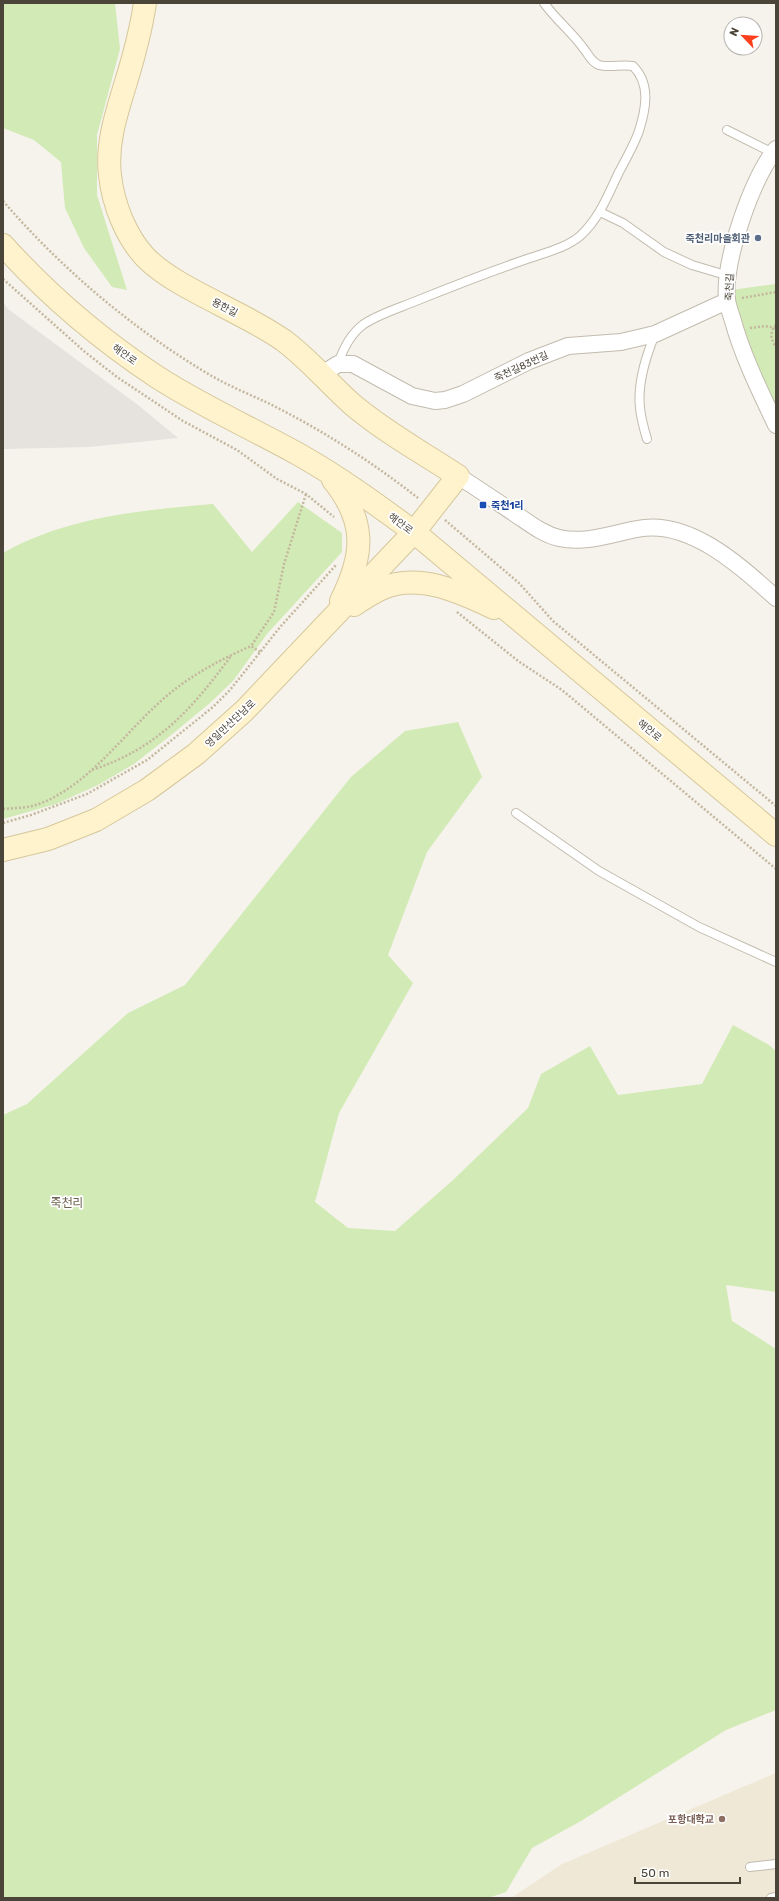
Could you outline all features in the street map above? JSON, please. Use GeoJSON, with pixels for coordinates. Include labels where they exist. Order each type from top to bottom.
{"type":"FeatureCollection","features":[{"type":"Feature","properties":{"kind":"street","name":"용한길"},"geometry":{"type":"LineString","coordinates":[[145,3],[138,42],[114,123],[110,146],[110,175],[113,191],[124,224],[139,250],[159,269],[186,287],[278,337],[300,353],[330,369],[340,393],[368,416],[458,476]]}},
{"type":"Feature","properties":{"kind":"street","name":"죽천길"},"geometry":{"type":"LineString","coordinates":[[774,151],[760,174],[743,216],[728,276],[727,301],[746,360],[776,425]]}},
{"type":"Feature","properties":{"kind":"street","name":"해안로"},"geometry":{"type":"LineString","coordinates":[[3,245],[44,287],[127,356],[193,398],[299,454],[359,492],[414,532],[776,835]]}},
{"type":"Feature","properties":{"kind":"street","name":"죽천길83번길"},"geometry":{"type":"LineString","coordinates":[[330,369],[353,364],[412,396],[435,401],[445,400],[463,394],[529,361],[568,346],[620,342],[655,334],[727,301]]}},
{"type":"Feature","properties":{"kind":"street"},"geometry":{"type":"LineString","coordinates":[[326,471],[343,492],[353,510],[358,525],[359,540],[359,553],[355,568],[333,618]]}},
{"type":"Feature","properties":{"kind":"street"},"geometry":{"type":"LineString","coordinates":[[414,532],[458,476],[535,527],[557,538],[569,540],[589,540],[638,528],[652,527],[677,531],[691,536],[717,551],[776,598]]}},
{"type":"Feature","properties":{"kind":"street","name":"영일만산단남로"},"geometry":{"type":"LineString","coordinates":[[3,850],[48,839],[96,820],[173,772],[218,736],[244,711],[414,532]]}},
{"type":"Feature","properties":{"kind":"street"},"geometry":{"type":"LineString","coordinates":[[333,618],[382,589],[399,584],[416,582],[457,592],[518,619]]}},
{"type":"Feature","properties":{"kind":"lane"},"geometry":{"type":"LineString","coordinates":[[330,369],[354,333],[363,324],[464,280],[572,242],[590,225],[600,212],[636,138],[642,121],[646,94],[643,81],[638,71],[632,66],[598,65],[591,60],[574,36],[562,26],[544,3]]}},
{"type":"Feature","properties":{"kind":"lane"},"geometry":{"type":"LineString","coordinates":[[727,130],[774,151]]}},
{"type":"Feature","properties":{"kind":"lane"},"geometry":{"type":"LineString","coordinates":[[600,212],[623,223],[664,252],[692,265],[728,276]]}},
{"type":"Feature","properties":{"kind":"lane"},"geometry":{"type":"LineString","coordinates":[[647,439],[639,407],[643,372],[647,354],[655,334]]}},
{"type":"Feature","properties":{"kind":"lane"},"geometry":{"type":"LineString","coordinates":[[516,813],[555,842],[606,875],[699,928],[776,962]]}},
{"type":"Feature","properties":{"kind":"lane"},"geometry":{"type":"LineString","coordinates":[[750,1867],[776,1864]]}},
{"type":"Feature","properties":{"kind":"lane"},"geometry":{"type":"LineString","coordinates":[[771,1898],[776,1897]]}},
{"type":"Feature","properties":{"kind":"path"},"geometry":{"type":"LineString","coordinates":[[727,301],[776,292]]}},
{"type":"Feature","properties":{"kind":"path"},"geometry":{"type":"LineString","coordinates":[[736,331],[753,327],[775,326],[771,336],[776,347]]}},
{"type":"Feature","properties":{"kind":"path"},"geometry":{"type":"LineString","coordinates":[[3,809],[39,804],[71,786],[92,770],[129,731],[173,691],[195,675],[231,655],[251,646],[274,612],[284,564],[306,494]]}},
{"type":"Feature","properties":{"kind":"path"},"geometry":{"type":"LineString","coordinates":[[3,823],[31,816],[80,797],[147,760],[213,707],[230,690],[281,626],[341,559]]}},
{"type":"Feature","properties":{"kind":"path"},"geometry":{"type":"LineString","coordinates":[[251,646],[260,652]]}},
{"type":"Feature","properties":{"kind":"path"},"geometry":{"type":"LineString","coordinates":[[92,770],[128,756],[171,726],[193,705],[231,655]]}},
{"type":"Feature","properties":{"kind":"shaded area"},"geometry":{"type":"Polygon","coordinates":[[[3,302],[8,309],[138,405],[178,438],[89,447],[3,449],[3,302]]]}},
{"type":"Feature","properties":{"kind":"shaded area","name":"포항대학교"},"geometry":{"type":"Polygon","coordinates":[[[776,1773],[776,1898],[511,1898],[562,1864],[776,1773]]]}},
{"type":"Feature","properties":{"kind":"green space"},"geometry":{"type":"Polygon","coordinates":[[[3,3],[115,3],[120,49],[97,135],[97,195],[127,290],[112,287],[84,248],[65,208],[61,162],[34,140],[3,128],[3,3]]]}},
{"type":"Feature","properties":{"kind":"green space"},"geometry":{"type":"Polygon","coordinates":[[[776,284],[776,409],[751,360],[731,290],[776,284]]]}},
{"type":"Feature","properties":{"kind":"green space"},"geometry":{"type":"Polygon","coordinates":[[[298,502],[342,533],[342,552],[267,634],[233,681],[210,703],[134,764],[98,785],[56,804],[3,819],[3,553],[52,531],[78,523],[105,517],[159,509],[213,504],[252,552],[298,502]]]}},
{"type":"Feature","properties":{"kind":"green space"},"geometry":{"type":"Polygon","coordinates":[[[458,722],[482,777],[427,852],[388,955],[413,983],[339,1113],[315,1202],[348,1228],[395,1231],[453,1180],[528,1108],[541,1074],[590,1046],[618,1095],[702,1084],[733,1025],[769,1045],[776,1051],[776,1292],[726,1285],[732,1321],[776,1349],[776,1710],[726,1730],[581,1821],[532,1848],[506,1892],[488,1898],[3,1898],[3,1115],[27,1104],[128,1013],[185,985],[351,777],[405,731],[458,722]]]}},
{"type":"Feature","properties":{"kind":"place","name":"죽천리마을회관"},"geometry":{"type":"Point","coordinates":[758,238]}},
{"type":"Feature","properties":{"kind":"place","name":"죽천1리"},"geometry":{"type":"Point","coordinates":[483,505]}},
{"type":"Feature","properties":{"kind":"place","name":"포항대학교"},"geometry":{"type":"Point","coordinates":[722,1819]}},
{"type":"Feature","properties":{"kind":"district","name":"죽천리"},"geometry":{"type":"Point","coordinates":[67,1203]}}]}
